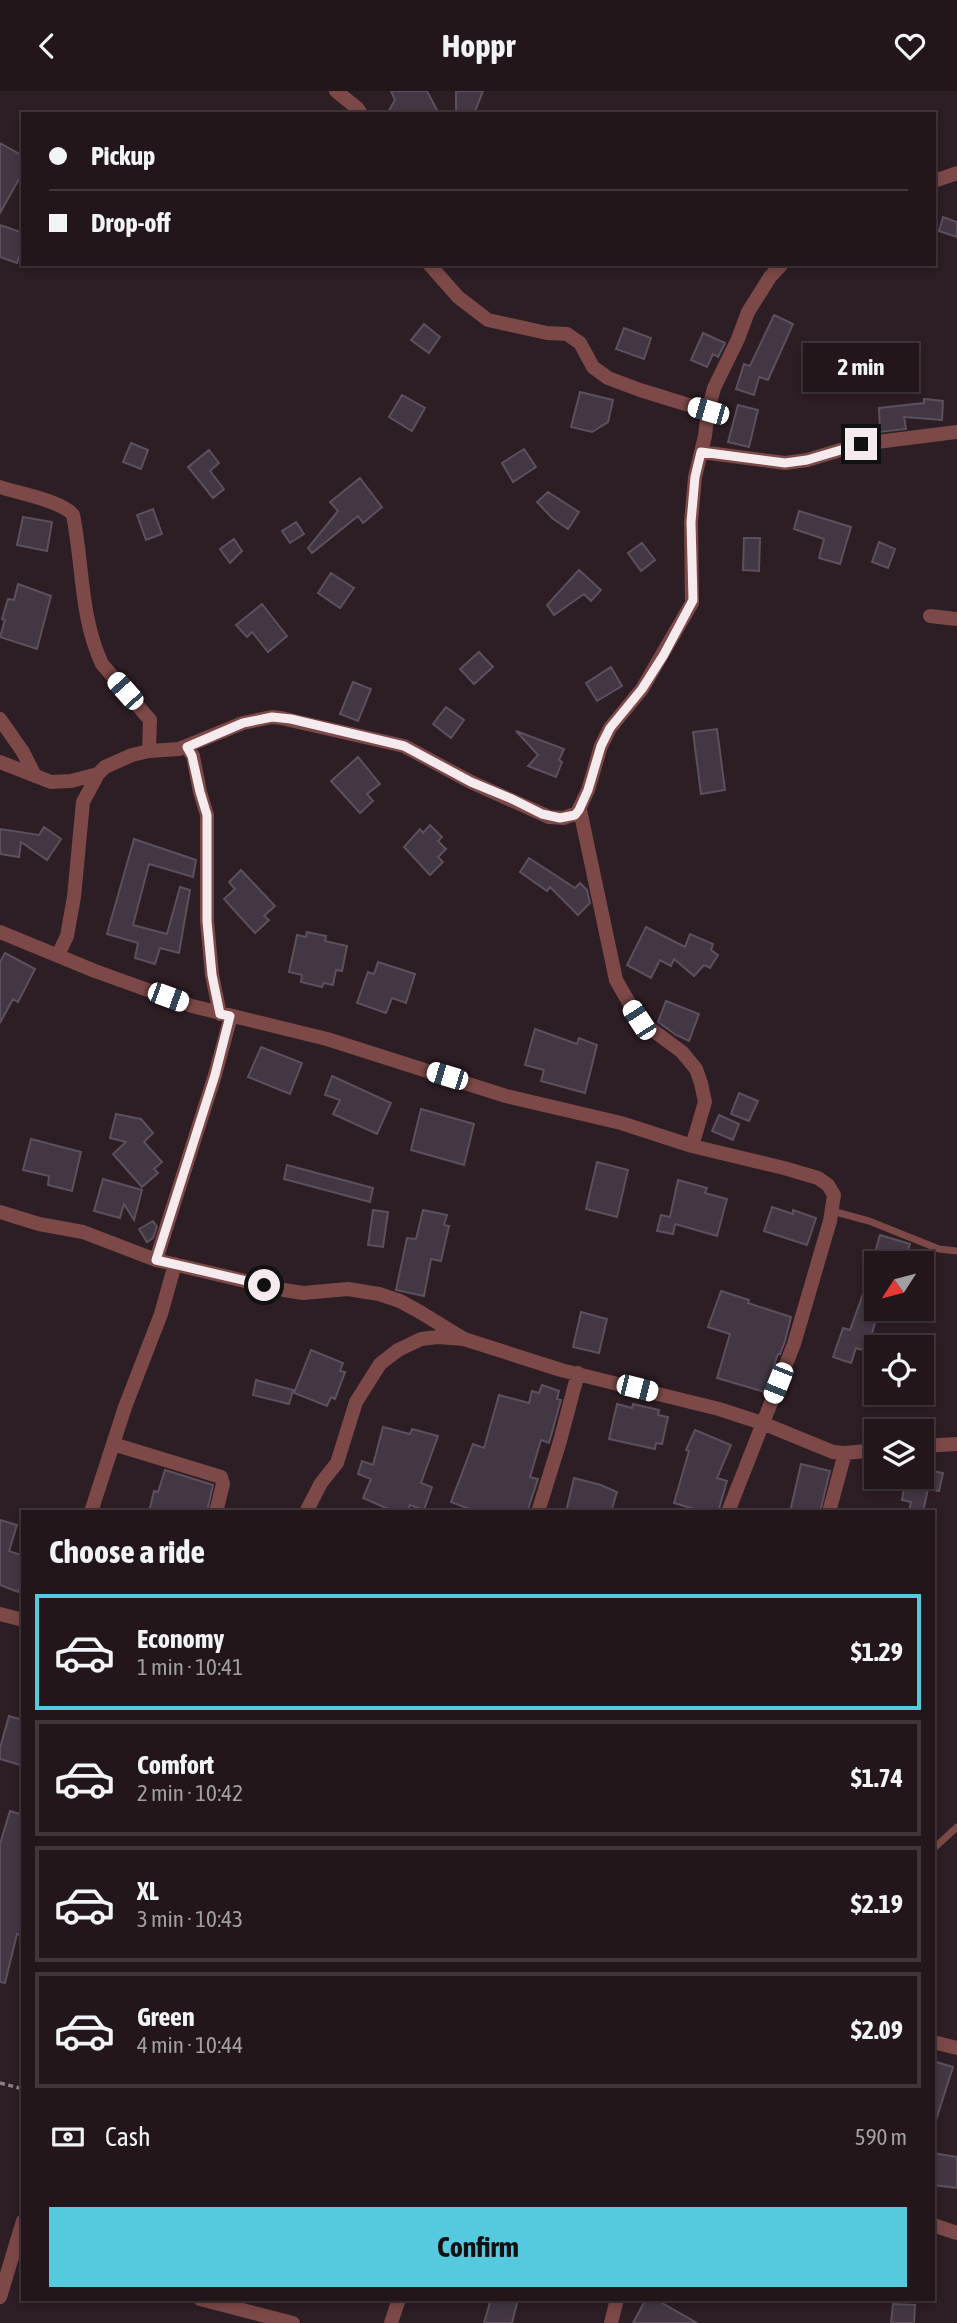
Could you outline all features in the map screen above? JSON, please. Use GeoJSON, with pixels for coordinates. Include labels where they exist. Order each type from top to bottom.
{"type":"FeatureCollection","features":[{"type":"Feature","properties":{"kind":"street"},"geometry":{"type":"LineString","coordinates":[[336,91],[359,112]]}},
{"type":"Feature","properties":{"kind":"street"},"geometry":{"type":"LineString","coordinates":[[936,180],[957,173]]}},
{"type":"Feature","properties":{"kind":"street"},"geometry":{"type":"LineString","coordinates":[[431,266],[458,297],[488,320],[567,334],[580,343],[593,367],[608,378],[708,411]]}},
{"type":"Feature","properties":{"kind":"street"},"geometry":{"type":"LineString","coordinates":[[692,1146],[705,1102],[701,1083],[696,1069],[682,1052],[639,1020],[616,980],[579,810],[610,728],[649,678],[693,600],[691,522],[695,477],[708,422],[708,411],[714,389],[748,312],[769,277],[780,266]]}},
{"type":"Feature","properties":{"kind":"street"},"geometry":{"type":"LineString","coordinates":[[701,452],[785,463],[807,460],[861,444],[957,432]]}},
{"type":"Feature","properties":{"kind":"street"},"geometry":{"type":"LineString","coordinates":[[0,487],[40,498],[70,510],[73,515],[81,585],[97,653],[102,664],[149,720],[149,751]]}},
{"type":"Feature","properties":{"kind":"street"},"geometry":{"type":"LineString","coordinates":[[930,616],[957,619]]}},
{"type":"Feature","properties":{"kind":"street"},"geometry":{"type":"LineString","coordinates":[[58,955],[67,936],[74,897],[83,802],[98,774],[105,767],[121,760],[149,751],[187,747],[243,723],[272,717],[291,719],[404,746],[471,782],[549,817],[569,817],[579,810]]}},
{"type":"Feature","properties":{"kind":"street"},"geometry":{"type":"LineString","coordinates":[[0,719],[23,752],[35,776]]}},
{"type":"Feature","properties":{"kind":"street"},"geometry":{"type":"LineString","coordinates":[[156,1260],[215,1075],[225,1015],[212,975],[207,921],[207,815],[192,756],[187,747]]}},
{"type":"Feature","properties":{"kind":"street"},"geometry":{"type":"LineString","coordinates":[[0,762],[57,782],[98,774]]}},
{"type":"Feature","properties":{"kind":"street"},"geometry":{"type":"LineString","coordinates":[[0,932],[144,988],[225,1015],[327,1038],[506,1096],[621,1123],[692,1146],[818,1178],[833,1191],[832,1211],[794,1343],[729,1510]]}},
{"type":"Feature","properties":{"kind":"street"},"geometry":{"type":"LineString","coordinates":[[0,1229],[3,1213],[83,1232],[156,1260],[284,1290],[303,1293],[348,1289],[379,1294],[420,1311],[464,1339]]}},
{"type":"Feature","properties":{"kind":"street"},"geometry":{"type":"LineString","coordinates":[[92,1510],[125,1406],[161,1314],[174,1264]]}},
{"type":"Feature","properties":{"kind":"street"},"geometry":{"type":"LineString","coordinates":[[307,1510],[321,1483],[337,1463],[356,1402],[380,1364],[398,1350],[421,1339],[438,1337],[464,1339],[548,1366],[678,1398],[762,1423],[816,1446],[845,1453],[864,1451]]}},
{"type":"Feature","properties":{"kind":"street"},"geometry":{"type":"LineString","coordinates":[[539,1510],[578,1373]]}},
{"type":"Feature","properties":{"kind":"street"},"geometry":{"type":"LineString","coordinates":[[113,1444],[221,1477],[223,1484],[216,1510]]}},
{"type":"Feature","properties":{"kind":"street"},"geometry":{"type":"LineString","coordinates":[[934,1445],[957,1444]]}},
{"type":"Feature","properties":{"kind":"street"},"geometry":{"type":"LineString","coordinates":[[830,1510],[845,1453]]}},
{"type":"Feature","properties":{"kind":"street"},"geometry":{"type":"LineString","coordinates":[[0,1614],[21,1619]]}},
{"type":"Feature","properties":{"kind":"street"},"geometry":{"type":"LineString","coordinates":[[935,2042],[957,2048]]}},
{"type":"Feature","properties":{"kind":"street"},"geometry":{"type":"LineString","coordinates":[[935,2226],[957,2233]]}},
{"type":"Feature","properties":{"kind":"street"},"geometry":{"type":"LineString","coordinates":[[0,2245],[19,2251],[0,2297]]}},
{"type":"Feature","properties":{"kind":"street"},"geometry":{"type":"LineString","coordinates":[[209,2301],[293,2323]]}},
{"type":"Feature","properties":{"kind":"street"},"geometry":{"type":"LineString","coordinates":[[391,2323],[398,2301]]}},
{"type":"Feature","properties":{"kind":"street"},"geometry":{"type":"LineString","coordinates":[[611,2323],[616,2301]]}},
{"type":"Feature","properties":{"kind":"lane"},"geometry":{"type":"LineString","coordinates":[[832,1211],[869,1221],[939,1249],[957,1251]]}},
{"type":"Feature","properties":{"kind":"lane"},"geometry":{"type":"LineString","coordinates":[[935,1847],[957,1826]]}},
{"type":"Feature","properties":{"kind":"path"},"geometry":{"type":"LineString","coordinates":[[0,2083],[21,2088]]}},
{"type":"Feature","properties":{"kind":"building"},"geometry":{"type":"Polygon","coordinates":[[[391,91],[427,91],[438,112],[388,112],[395,100],[391,91]]]}},
{"type":"Feature","properties":{"kind":"building"},"geometry":{"type":"Polygon","coordinates":[[[456,91],[483,91],[475,112],[456,112],[456,91]]]}},
{"type":"Feature","properties":{"kind":"building"},"geometry":{"type":"Polygon","coordinates":[[[0,143],[21,155],[21,176],[0,213],[0,143]]]}},
{"type":"Feature","properties":{"kind":"building"},"geometry":{"type":"Polygon","coordinates":[[[943,217],[957,222],[957,237],[939,231],[943,217]]]}},
{"type":"Feature","properties":{"kind":"building"},"geometry":{"type":"Polygon","coordinates":[[[0,225],[21,232],[21,252],[17,263],[0,257],[0,225]]]}},
{"type":"Feature","properties":{"kind":"building"},"geometry":{"type":"Polygon","coordinates":[[[774,315],[793,324],[768,380],[759,377],[754,395],[736,389],[744,364],[750,366],[774,315]]]}},
{"type":"Feature","properties":{"kind":"building"},"geometry":{"type":"Polygon","coordinates":[[[424,324],[440,337],[429,353],[411,340],[424,324]]]}},
{"type":"Feature","properties":{"kind":"building"},"geometry":{"type":"Polygon","coordinates":[[[624,328],[651,338],[644,359],[616,349],[624,328]]]}},
{"type":"Feature","properties":{"kind":"building"},"geometry":{"type":"Polygon","coordinates":[[[703,333],[725,343],[718,357],[713,354],[707,367],[691,360],[703,333]]]}},
{"type":"Feature","properties":{"kind":"building"},"geometry":{"type":"Polygon","coordinates":[[[580,392],[613,400],[608,422],[592,432],[571,427],[580,392]]]}},
{"type":"Feature","properties":{"kind":"building"},"geometry":{"type":"Polygon","coordinates":[[[402,395],[425,408],[412,431],[389,417],[402,395]]]}},
{"type":"Feature","properties":{"kind":"building"},"geometry":{"type":"Polygon","coordinates":[[[924,399],[943,401],[942,420],[904,417],[906,429],[880,432],[879,408],[924,403],[924,399]]]}},
{"type":"Feature","properties":{"kind":"building"},"geometry":{"type":"Polygon","coordinates":[[[738,405],[758,410],[749,447],[728,442],[738,405]]]}},
{"type":"Feature","properties":{"kind":"building"},"geometry":{"type":"Polygon","coordinates":[[[131,443],[148,450],[141,469],[123,462],[131,443]]]}},
{"type":"Feature","properties":{"kind":"building"},"geometry":{"type":"Polygon","coordinates":[[[524,449],[536,467],[513,482],[502,463],[524,449]]]}},
{"type":"Feature","properties":{"kind":"building"},"geometry":{"type":"Polygon","coordinates":[[[209,450],[219,463],[210,471],[224,489],[213,498],[188,467],[209,450]]]}},
{"type":"Feature","properties":{"kind":"building"},"geometry":{"type":"Polygon","coordinates":[[[360,478],[382,507],[363,523],[358,516],[312,553],[308,548],[338,511],[330,502],[360,478]]]}},
{"type":"Feature","properties":{"kind":"building"},"geometry":{"type":"Polygon","coordinates":[[[548,492],[579,512],[568,529],[552,518],[537,502],[548,492]]]}},
{"type":"Feature","properties":{"kind":"building"},"geometry":{"type":"Polygon","coordinates":[[[153,509],[162,534],[146,540],[137,515],[153,509]]]}},
{"type":"Feature","properties":{"kind":"building"},"geometry":{"type":"Polygon","coordinates":[[[799,511],[851,527],[840,564],[819,558],[824,539],[794,529],[799,511]]]}},
{"type":"Feature","properties":{"kind":"building"},"geometry":{"type":"Polygon","coordinates":[[[23,517],[52,522],[47,551],[17,545],[23,517]]]}},
{"type":"Feature","properties":{"kind":"building"},"geometry":{"type":"Polygon","coordinates":[[[296,522],[304,534],[290,543],[282,531],[296,522]]]}},
{"type":"Feature","properties":{"kind":"building"},"geometry":{"type":"Polygon","coordinates":[[[744,538],[760,538],[759,571],[743,570],[744,538]]]}},
{"type":"Feature","properties":{"kind":"building"},"geometry":{"type":"Polygon","coordinates":[[[234,539],[242,551],[230,563],[220,549],[234,539]]]}},
{"type":"Feature","properties":{"kind":"building"},"geometry":{"type":"Polygon","coordinates":[[[879,542],[895,549],[888,568],[872,562],[879,542]]]}},
{"type":"Feature","properties":{"kind":"building"},"geometry":{"type":"Polygon","coordinates":[[[642,543],[655,560],[641,571],[628,553],[642,543]]]}},
{"type":"Feature","properties":{"kind":"building"},"geometry":{"type":"Polygon","coordinates":[[[579,570],[601,590],[591,601],[584,594],[554,615],[547,605],[579,570]]]}},
{"type":"Feature","properties":{"kind":"building"},"geometry":{"type":"Polygon","coordinates":[[[331,573],[354,588],[340,608],[318,593],[331,573]]]}},
{"type":"Feature","properties":{"kind":"building"},"geometry":{"type":"Polygon","coordinates":[[[18,584],[51,596],[37,649],[0,637],[8,599],[14,600],[18,584]]]}},
{"type":"Feature","properties":{"kind":"building"},"geometry":{"type":"Polygon","coordinates":[[[262,604],[287,636],[268,652],[252,632],[247,637],[236,625],[262,604]]]}},
{"type":"Feature","properties":{"kind":"building"},"geometry":{"type":"Polygon","coordinates":[[[479,652],[493,667],[474,684],[460,669],[479,652]]]}},
{"type":"Feature","properties":{"kind":"building"},"geometry":{"type":"Polygon","coordinates":[[[611,667],[622,686],[597,701],[586,683],[611,667]]]}},
{"type":"Feature","properties":{"kind":"building"},"geometry":{"type":"Polygon","coordinates":[[[353,682],[371,689],[358,721],[340,714],[353,682]]]}},
{"type":"Feature","properties":{"kind":"building"},"geometry":{"type":"Polygon","coordinates":[[[446,707],[464,720],[451,738],[433,724],[446,707]]]}},
{"type":"Feature","properties":{"kind":"building"},"geometry":{"type":"Polygon","coordinates":[[[717,729],[725,790],[701,794],[693,732],[717,729]]]}},
{"type":"Feature","properties":{"kind":"building"},"geometry":{"type":"Polygon","coordinates":[[[516,731],[564,749],[556,777],[528,766],[538,755],[516,731]]]}},
{"type":"Feature","properties":{"kind":"building"},"geometry":{"type":"Polygon","coordinates":[[[358,757],[380,784],[367,794],[373,801],[360,813],[331,781],[358,757]]]}},
{"type":"Feature","properties":{"kind":"building"},"geometry":{"type":"Polygon","coordinates":[[[430,825],[442,837],[438,841],[446,849],[438,857],[443,862],[430,875],[404,847],[420,829],[423,833],[430,825]]]}},
{"type":"Feature","properties":{"kind":"building"},"geometry":{"type":"Polygon","coordinates":[[[44,827],[61,839],[47,860],[21,842],[19,857],[0,854],[0,829],[39,835],[44,827]]]}},
{"type":"Feature","properties":{"kind":"building"},"geometry":{"type":"Polygon","coordinates":[[[134,839],[196,860],[193,877],[149,864],[133,925],[167,934],[180,887],[190,890],[179,953],[160,948],[155,964],[135,958],[138,943],[107,934],[134,839]]]}},
{"type":"Feature","properties":{"kind":"building"},"geometry":{"type":"Polygon","coordinates":[[[529,858],[575,888],[580,883],[587,890],[590,903],[578,915],[550,887],[547,891],[520,872],[529,858]]]}},
{"type":"Feature","properties":{"kind":"building"},"geometry":{"type":"Polygon","coordinates":[[[241,870],[275,906],[264,916],[269,920],[255,933],[224,899],[235,889],[229,882],[241,870]]]}},
{"type":"Feature","properties":{"kind":"building"},"geometry":{"type":"Polygon","coordinates":[[[646,927],[685,947],[690,934],[713,944],[711,950],[718,955],[710,968],[704,965],[694,976],[674,959],[671,966],[660,960],[651,978],[627,965],[646,927]]]}},
{"type":"Feature","properties":{"kind":"building"},"geometry":{"type":"Polygon","coordinates":[[[307,932],[326,936],[325,941],[347,946],[342,971],[336,970],[333,985],[324,983],[322,987],[301,982],[302,975],[289,972],[297,935],[306,937],[307,932]]]}},
{"type":"Feature","properties":{"kind":"building"},"geometry":{"type":"Polygon","coordinates":[[[5,953],[35,969],[18,1002],[13,999],[0,1023],[0,962],[5,953]]]}},
{"type":"Feature","properties":{"kind":"building"},"geometry":{"type":"Polygon","coordinates":[[[378,962],[415,974],[406,1003],[392,998],[386,1013],[357,1003],[368,972],[374,974],[378,962]]]}},
{"type":"Feature","properties":{"kind":"building"},"geometry":{"type":"Polygon","coordinates":[[[666,1001],[699,1014],[689,1041],[658,1022],[666,1001]]]}},
{"type":"Feature","properties":{"kind":"building"},"geometry":{"type":"Polygon","coordinates":[[[535,1029],[577,1044],[579,1038],[597,1045],[585,1093],[541,1081],[544,1070],[525,1065],[535,1029]]]}},
{"type":"Feature","properties":{"kind":"building"},"geometry":{"type":"Polygon","coordinates":[[[261,1047],[302,1063],[290,1094],[248,1077],[261,1047]]]}},
{"type":"Feature","properties":{"kind":"building"},"geometry":{"type":"Polygon","coordinates":[[[332,1076],[391,1103],[377,1134],[333,1114],[340,1100],[325,1095],[332,1076]]]}},
{"type":"Feature","properties":{"kind":"building"},"geometry":{"type":"Polygon","coordinates":[[[739,1093],[758,1101],[749,1121],[731,1114],[739,1093]]]}},
{"type":"Feature","properties":{"kind":"building"},"geometry":{"type":"Polygon","coordinates":[[[421,1109],[474,1124],[464,1165],[411,1150],[421,1109]]]}},
{"type":"Feature","properties":{"kind":"building"},"geometry":{"type":"Polygon","coordinates":[[[116,1114],[141,1119],[153,1133],[144,1142],[162,1162],[154,1169],[158,1173],[142,1187],[113,1154],[126,1142],[110,1138],[116,1114]]]}},
{"type":"Feature","properties":{"kind":"building"},"geometry":{"type":"Polygon","coordinates":[[[719,1115],[739,1124],[733,1140],[712,1131],[719,1115]]]}},
{"type":"Feature","properties":{"kind":"building"},"geometry":{"type":"Polygon","coordinates":[[[31,1139],[81,1152],[72,1191],[48,1185],[49,1176],[23,1170],[31,1139]]]}},
{"type":"Feature","properties":{"kind":"building"},"geometry":{"type":"Polygon","coordinates":[[[597,1162],[628,1170],[617,1217],[586,1209],[597,1162]]]}},
{"type":"Feature","properties":{"kind":"building"},"geometry":{"type":"Polygon","coordinates":[[[287,1165],[373,1188],[370,1202],[284,1179],[287,1165]]]}},
{"type":"Feature","properties":{"kind":"building"},"geometry":{"type":"Polygon","coordinates":[[[103,1179],[142,1190],[134,1220],[124,1204],[120,1218],[94,1211],[103,1179]]]}},
{"type":"Feature","properties":{"kind":"building"},"geometry":{"type":"Polygon","coordinates":[[[678,1180],[707,1188],[705,1193],[727,1199],[717,1236],[675,1224],[673,1234],[657,1231],[661,1215],[670,1217],[678,1180]]]}},
{"type":"Feature","properties":{"kind":"building"},"geometry":{"type":"Polygon","coordinates":[[[772,1207],[793,1214],[793,1210],[816,1218],[807,1245],[764,1231],[772,1207]]]}},
{"type":"Feature","properties":{"kind":"building"},"geometry":{"type":"Polygon","coordinates":[[[373,1210],[388,1212],[383,1247],[368,1245],[373,1210]]]}},
{"type":"Feature","properties":{"kind":"building"},"geometry":{"type":"Polygon","coordinates":[[[423,1210],[447,1215],[444,1225],[449,1226],[441,1261],[431,1259],[424,1296],[396,1290],[407,1238],[416,1239],[423,1210]]]}},
{"type":"Feature","properties":{"kind":"building"},"geometry":{"type":"Polygon","coordinates":[[[153,1221],[157,1227],[153,1238],[147,1242],[139,1229],[153,1221]]]}},
{"type":"Feature","properties":{"kind":"building"},"geometry":{"type":"Polygon","coordinates":[[[880,1235],[910,1244],[908,1251],[875,1251],[880,1235]]]}},
{"type":"Feature","properties":{"kind":"building"},"geometry":{"type":"Polygon","coordinates":[[[721,1291],[791,1317],[785,1341],[765,1392],[717,1378],[730,1334],[708,1327],[721,1291]]]}},
{"type":"Feature","properties":{"kind":"building"},"geometry":{"type":"Polygon","coordinates":[[[864,1291],[864,1321],[876,1321],[872,1335],[864,1335],[864,1350],[856,1348],[851,1363],[833,1357],[843,1328],[850,1330],[864,1291]]]}},
{"type":"Feature","properties":{"kind":"building"},"geometry":{"type":"Polygon","coordinates":[[[581,1312],[607,1319],[599,1353],[573,1347],[581,1312]]]}},
{"type":"Feature","properties":{"kind":"building"},"geometry":{"type":"Polygon","coordinates":[[[311,1350],[343,1363],[340,1371],[345,1372],[335,1399],[331,1397],[327,1406],[294,1393],[311,1350]]]}},
{"type":"Feature","properties":{"kind":"building"},"geometry":{"type":"Polygon","coordinates":[[[256,1380],[293,1390],[289,1404],[253,1395],[256,1380]]]}},
{"type":"Feature","properties":{"kind":"building"},"geometry":{"type":"Polygon","coordinates":[[[542,1385],[559,1391],[557,1399],[561,1400],[549,1443],[541,1440],[530,1477],[538,1479],[528,1510],[472,1510],[451,1502],[473,1444],[484,1448],[499,1395],[529,1403],[532,1391],[539,1393],[542,1385]]]}},
{"type":"Feature","properties":{"kind":"building"},"geometry":{"type":"Polygon","coordinates":[[[617,1404],[632,1408],[633,1404],[659,1410],[658,1415],[668,1417],[662,1444],[656,1443],[655,1449],[609,1439],[617,1404]]]}},
{"type":"Feature","properties":{"kind":"building"},"geometry":{"type":"Polygon","coordinates":[[[383,1427],[410,1434],[412,1429],[438,1436],[421,1483],[432,1487],[424,1510],[410,1505],[408,1510],[390,1510],[363,1498],[371,1479],[358,1474],[362,1461],[373,1465],[383,1427]]]}},
{"type":"Feature","properties":{"kind":"building"},"geometry":{"type":"Polygon","coordinates":[[[695,1430],[731,1445],[717,1478],[727,1481],[719,1510],[697,1510],[674,1503],[689,1451],[686,1450],[695,1430]]]}},
{"type":"Feature","properties":{"kind":"building"},"geometry":{"type":"Polygon","coordinates":[[[801,1464],[830,1471],[820,1510],[790,1510],[801,1464]]]}},
{"type":"Feature","properties":{"kind":"building"},"geometry":{"type":"Polygon","coordinates":[[[165,1470],[213,1485],[207,1510],[149,1510],[154,1491],[158,1492],[165,1470]]]}},
{"type":"Feature","properties":{"kind":"building"},"geometry":{"type":"Polygon","coordinates":[[[934,1471],[943,1473],[939,1491],[928,1489],[934,1489],[934,1471]]]}},
{"type":"Feature","properties":{"kind":"building"},"geometry":{"type":"Polygon","coordinates":[[[574,1478],[617,1492],[612,1510],[566,1510],[574,1478]]]}},
{"type":"Feature","properties":{"kind":"building"},"geometry":{"type":"Polygon","coordinates":[[[904,1489],[928,1489],[923,1510],[909,1510],[911,1502],[902,1500],[904,1489]]]}},
{"type":"Feature","properties":{"kind":"building"},"geometry":{"type":"Polygon","coordinates":[[[0,1520],[17,1525],[9,1551],[21,1555],[21,1584],[18,1592],[0,1585],[0,1520]]]}},
{"type":"Feature","properties":{"kind":"building"},"geometry":{"type":"Polygon","coordinates":[[[9,1716],[21,1719],[21,1765],[0,1759],[0,1748],[9,1716]]]}},
{"type":"Feature","properties":{"kind":"building"},"geometry":{"type":"Polygon","coordinates":[[[10,1811],[21,1814],[21,1932],[20,1935],[17,1934],[5,1983],[0,1982],[0,1844],[10,1811]]]}},
{"type":"Feature","properties":{"kind":"building"},"geometry":{"type":"Polygon","coordinates":[[[935,2062],[953,2067],[935,2120],[935,2062]]]}},
{"type":"Feature","properties":{"kind":"building"},"geometry":{"type":"Polygon","coordinates":[[[935,2153],[957,2157],[957,2188],[935,2185],[935,2153]]]}},
{"type":"Feature","properties":{"kind":"building"},"geometry":{"type":"Polygon","coordinates":[[[490,2301],[518,2301],[512,2323],[484,2323],[490,2301]]]}},
{"type":"Feature","properties":{"kind":"building"},"geometry":{"type":"Polygon","coordinates":[[[645,2301],[658,2301],[697,2323],[633,2323],[645,2301]]]}},
{"type":"Feature","properties":{"kind":"building"},"geometry":{"type":"Polygon","coordinates":[[[893,2304],[915,2305],[914,2323],[891,2323],[893,2304]]]}},
{"type":"Feature","properties":{"kind":"route"},"geometry":{"type":"LineString","coordinates":[[264,1285],[156,1260],[215,1075],[230,1016],[220,1014],[212,975],[206,887],[207,815],[197,772],[187,747],[243,723],[272,717],[291,719],[404,746],[471,782],[542,814],[555,818],[575,815],[588,790],[601,746],[610,728],[642,689],[692,603],[691,522],[695,477],[701,452],[785,463],[807,460],[861,444]]}}]}
